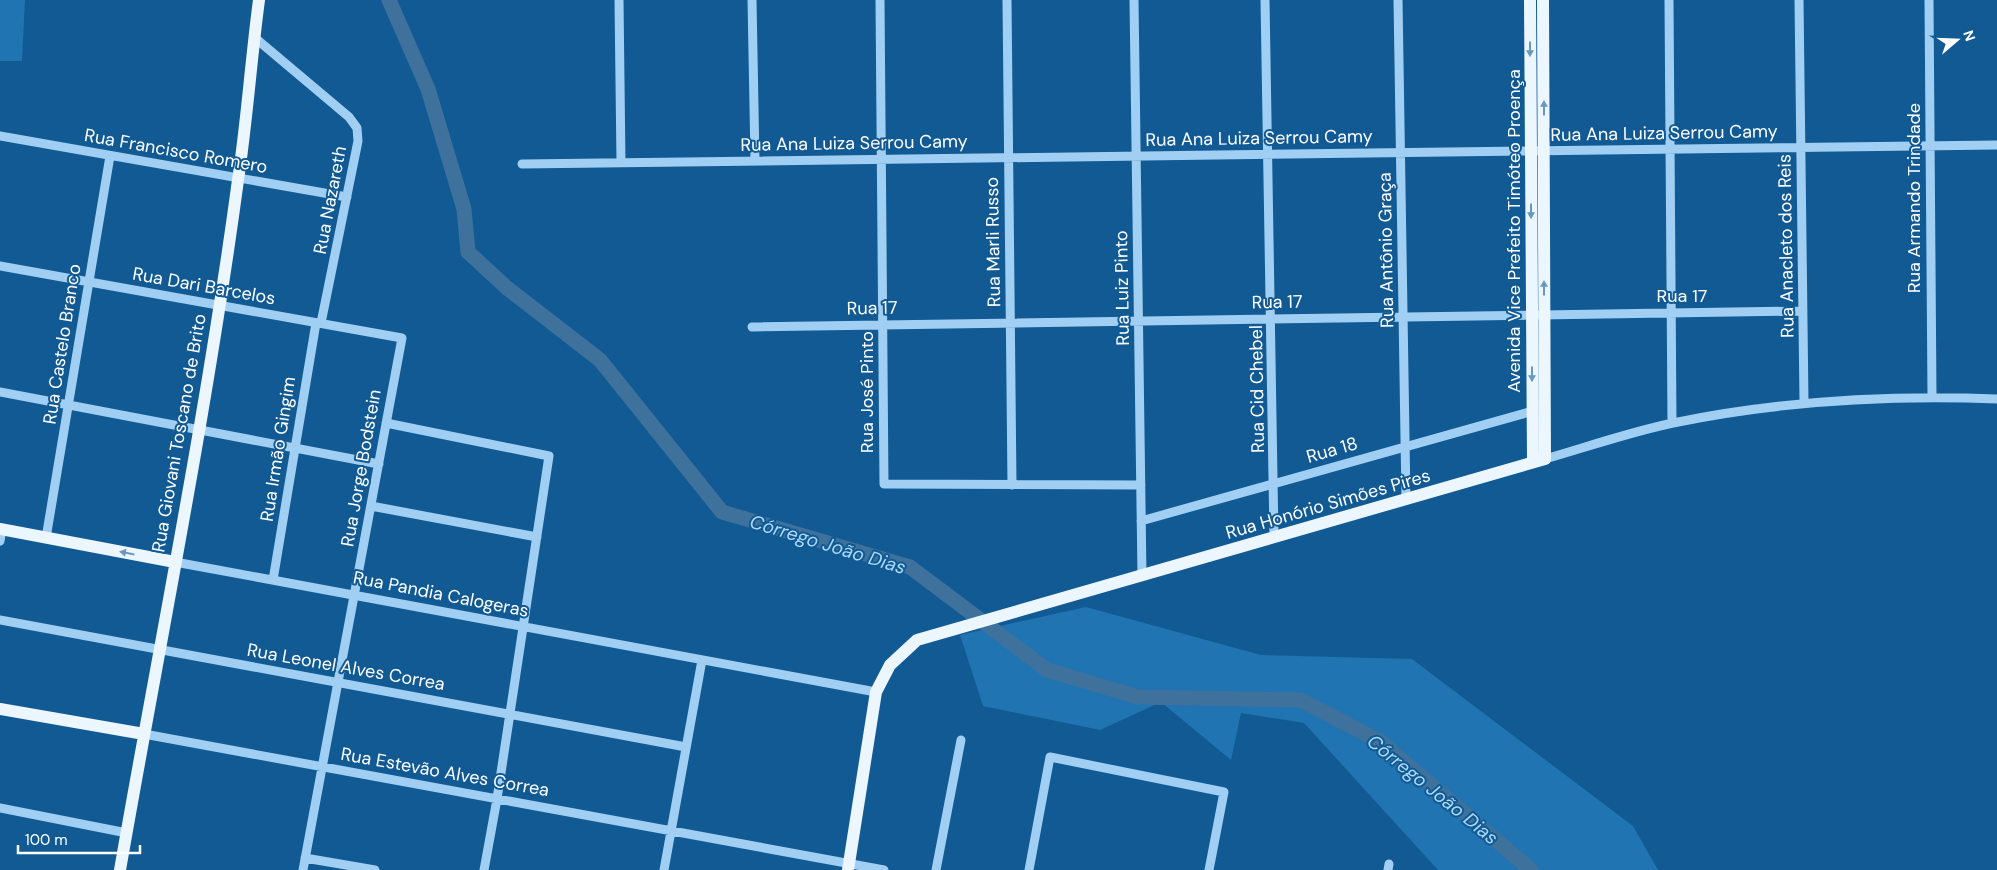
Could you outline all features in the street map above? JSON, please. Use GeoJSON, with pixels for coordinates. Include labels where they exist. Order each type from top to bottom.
{"type":"FeatureCollection","features":[{"type":"Feature","properties":{"kind":"main road","name":"Rua Giovani Toscano de Brito"},"geometry":{"type":"LineString","coordinates":[[120,870],[161,650],[239,180],[259,0]]}},
{"type":"Feature","properties":{"kind":"main road","name":"Avenida Vice Prefeito Timóteo Proença"},"geometry":{"type":"LineString","coordinates":[[1530,0],[1531,151],[1538,314],[1539,461]]}},
{"type":"Feature","properties":{"kind":"main road","name":"Avenida Vice Prefeito Timóteo Proença"},"geometry":{"type":"LineString","coordinates":[[1539,461],[1532,411],[1538,314],[1544,151],[1543,0]]}},
{"type":"Feature","properties":{"kind":"main road","name":"Rua Honório Simões Pires"},"geometry":{"type":"LineString","coordinates":[[848,867],[876,692],[890,665],[917,640],[1539,461]]}},
{"type":"Feature","properties":{"kind":"main road","name":"Rua Pandia Calogeras"},"geometry":{"type":"LineString","coordinates":[[1,533],[46,538],[175,562]]}},
{"type":"Feature","properties":{"kind":"main road","name":"Rua Estevão Alves Correa"},"geometry":{"type":"LineString","coordinates":[[0,709],[144,734]]}},
{"type":"Feature","properties":{"kind":"street"},"geometry":{"type":"LineString","coordinates":[[619,0],[621,163]]}},
{"type":"Feature","properties":{"kind":"street"},"geometry":{"type":"LineString","coordinates":[[752,0],[755,161]]}},
{"type":"Feature","properties":{"kind":"street","name":"Rua José Pinto"},"geometry":{"type":"LineString","coordinates":[[880,0],[884,484],[1012,485]]}},
{"type":"Feature","properties":{"kind":"street","name":"Rua Marli Russo"},"geometry":{"type":"LineString","coordinates":[[1007,0],[1012,485]]}},
{"type":"Feature","properties":{"kind":"street","name":"Rua Luiz Pinto"},"geometry":{"type":"LineString","coordinates":[[1134,0],[1142,576]]}},
{"type":"Feature","properties":{"kind":"street","name":"Rua Cid Chebel"},"geometry":{"type":"LineString","coordinates":[[1265,0],[1275,483],[1274,538]]}},
{"type":"Feature","properties":{"kind":"street","name":"Rua Antônio Graça"},"geometry":{"type":"LineString","coordinates":[[1398,0],[1406,500]]}},
{"type":"Feature","properties":{"kind":"street"},"geometry":{"type":"LineString","coordinates":[[1669,0],[1672,423]]}},
{"type":"Feature","properties":{"kind":"street","name":"Rua Anacleto dos Reis"},"geometry":{"type":"LineString","coordinates":[[1800,0],[1804,402]]}},
{"type":"Feature","properties":{"kind":"street","name":"Rua Armando Trindade"},"geometry":{"type":"LineString","coordinates":[[1929,0],[1932,396]]}},
{"type":"Feature","properties":{"kind":"street","name":"Rua Nazareth"},"geometry":{"type":"LineString","coordinates":[[254,38],[349,117],[357,128],[358,141],[347,197],[318,323]]}},
{"type":"Feature","properties":{"kind":"street","name":"Rua Francisco Romero"},"geometry":{"type":"LineString","coordinates":[[0,136],[239,180],[347,197]]}},
{"type":"Feature","properties":{"kind":"street","name":"Rua Ana Luiza Serrou Camy"},"geometry":{"type":"LineString","coordinates":[[522,164],[1997,145]]}},
{"type":"Feature","properties":{"kind":"street","name":"Rua Castelo Branco"},"geometry":{"type":"LineString","coordinates":[[46,538],[110,156]]}},
{"type":"Feature","properties":{"kind":"street","name":"Rua Dari Barcelos"},"geometry":{"type":"LineString","coordinates":[[0,266],[402,338]]}},
{"type":"Feature","properties":{"kind":"street","name":"Rua 17"},"geometry":{"type":"LineString","coordinates":[[752,327],[1803,311]]}},
{"type":"Feature","properties":{"kind":"street","name":"Rua Irmão Gingim"},"geometry":{"type":"LineString","coordinates":[[273,580],[318,323]]}},
{"type":"Feature","properties":{"kind":"street","name":"Rua Jorge Bodstein"},"geometry":{"type":"LineString","coordinates":[[303,870],[402,338]]}},
{"type":"Feature","properties":{"kind":"street"},"geometry":{"type":"LineString","coordinates":[[0,392],[379,464]]}},
{"type":"Feature","properties":{"kind":"street","name":"Rua Honório Simões Pires"},"geometry":{"type":"LineString","coordinates":[[1539,461],[1672,423],[1804,402],[1932,396],[1997,399]]}},
{"type":"Feature","properties":{"kind":"street","name":"Rua 18"},"geometry":{"type":"LineString","coordinates":[[1141,521],[1532,411]]}},
{"type":"Feature","properties":{"kind":"street"},"geometry":{"type":"LineString","coordinates":[[386,423],[549,456],[497,799],[484,870]]}},
{"type":"Feature","properties":{"kind":"street"},"geometry":{"type":"LineString","coordinates":[[1012,485],[1141,485]]}},
{"type":"Feature","properties":{"kind":"street"},"geometry":{"type":"LineString","coordinates":[[371,506],[536,537]]}},
{"type":"Feature","properties":{"kind":"street","name":"Rua Pandia Calogeras"},"geometry":{"type":"LineString","coordinates":[[175,562],[876,692]]}},
{"type":"Feature","properties":{"kind":"street","name":"Rua Leonel Alves Correa"},"geometry":{"type":"LineString","coordinates":[[0,620],[686,747]]}},
{"type":"Feature","properties":{"kind":"street"},"geometry":{"type":"LineString","coordinates":[[664,870],[702,660]]}},
{"type":"Feature","properties":{"kind":"street","name":"Rua Estevão Alves Correa"},"geometry":{"type":"LineString","coordinates":[[144,734],[671,830],[848,867],[884,870]]}},
{"type":"Feature","properties":{"kind":"street"},"geometry":{"type":"LineString","coordinates":[[936,870],[961,740]]}},
{"type":"Feature","properties":{"kind":"street"},"geometry":{"type":"LineString","coordinates":[[1029,870],[1050,757],[1224,792],[1209,870]]}},
{"type":"Feature","properties":{"kind":"street"},"geometry":{"type":"LineString","coordinates":[[0,808],[126,833]]}},
{"type":"Feature","properties":{"kind":"street"},"geometry":{"type":"LineString","coordinates":[[305,858],[375,870]]}},
{"type":"Feature","properties":{"kind":"shaded area"},"geometry":{"type":"Polygon","coordinates":[[[0,0],[25,0],[22,61],[0,61],[0,0]]]}},
{"type":"Feature","properties":{"kind":"shaded area"},"geometry":{"type":"Polygon","coordinates":[[[1086,607],[1261,655],[1412,659],[1633,826],[1658,870],[1438,870],[1304,723],[1241,713],[1231,760],[1161,702],[1100,730],[983,706],[960,635],[1086,607]]]}},
{"type":"Feature","properties":{"kind":"waterway","name":"Córrego João Dias"},"geometry":{"type":"LineString","coordinates":[[389,0],[428,89],[464,209],[468,252],[507,288],[600,360],[722,512],[910,567],[1047,670],[1138,697],[1301,700],[1381,742],[1531,870]]}}]}
